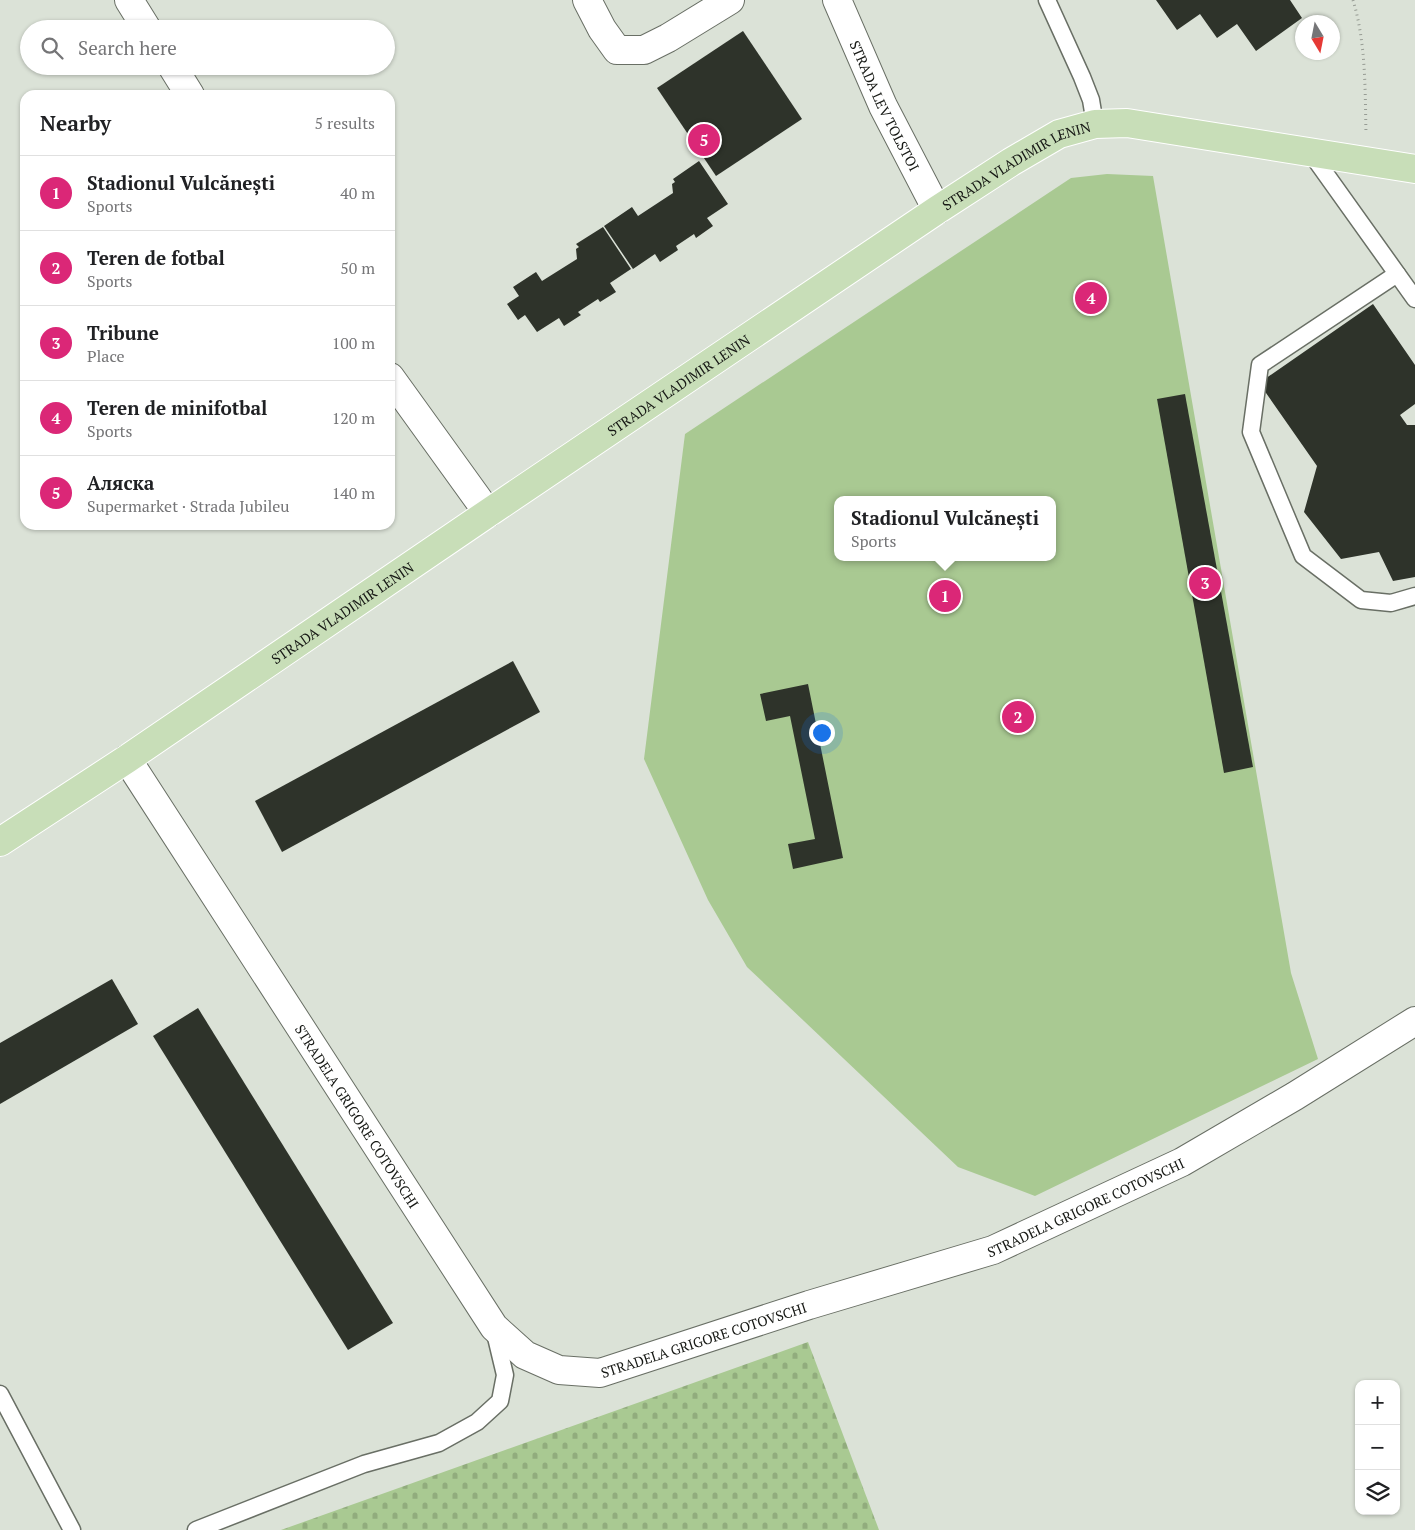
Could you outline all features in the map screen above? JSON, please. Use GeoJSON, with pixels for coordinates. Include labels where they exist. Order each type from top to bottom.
{"type":"FeatureCollection","features":[{"type":"Feature","properties":{"kind":"main road","name":"STRADA VLADIMIR LENIN"},"geometry":{"type":"LineString","coordinates":[[0,842],[127,759],[488,512],[937,210],[1011,162],[1059,134],[1095,124],[1126,123],[1415,169]]}},
{"type":"Feature","properties":{"kind":"street"},"geometry":{"type":"LineString","coordinates":[[129,0],[141,20]]}},
{"type":"Feature","properties":{"kind":"street"},"geometry":{"type":"LineString","coordinates":[[587,0],[602,29],[617,50],[644,50],[668,38],[730,0]]}},
{"type":"Feature","properties":{"kind":"street","name":"STRADA LEV TOLSTOI"},"geometry":{"type":"LineString","coordinates":[[837,0],[883,106],[937,210]]}},
{"type":"Feature","properties":{"kind":"street"},"geometry":{"type":"LineString","coordinates":[[178,75],[187,90]]}},
{"type":"Feature","properties":{"kind":"street"},"geometry":{"type":"LineString","coordinates":[[395,384],[488,512]]}},
{"type":"Feature","properties":{"kind":"street","name":"STRADELA GRIGORE COTOVSCHI"},"geometry":{"type":"LineString","coordinates":[[127,759],[494,1327],[525,1355],[559,1370],[600,1373],[993,1250],[1182,1162],[1295,1096],[1415,1021]]}},
{"type":"Feature","properties":{"kind":"lane"},"geometry":{"type":"LineString","coordinates":[[1047,0],[1082,76],[1091,100],[1095,124]]}},
{"type":"Feature","properties":{"kind":"lane"},"geometry":{"type":"LineString","coordinates":[[1310,152],[1415,299]]}},
{"type":"Feature","properties":{"kind":"lane"},"geometry":{"type":"LineString","coordinates":[[1398,274],[1260,365],[1251,432],[1303,556],[1361,600],[1391,603],[1415,596]]}},
{"type":"Feature","properties":{"kind":"lane"},"geometry":{"type":"LineString","coordinates":[[196,1530],[364,1464],[438,1443],[478,1422],[500,1401],[505,1374],[494,1327]]}},
{"type":"Feature","properties":{"kind":"lane"},"geometry":{"type":"LineString","coordinates":[[0,1394],[72,1530]]}},
{"type":"Feature","properties":{"kind":"path"},"geometry":{"type":"LineString","coordinates":[[1353,0],[1364,72],[1366,162]]}},
{"type":"Feature","properties":{"kind":"green space"},"geometry":{"type":"Polygon","coordinates":[[[1107,174],[1153,176],[1291,973],[1318,1059],[1035,1196],[958,1167],[747,967],[708,900],[644,759],[685,434],[1071,178],[1107,174]]]}},
{"type":"Feature","properties":{"kind":"green space"},"geometry":{"type":"Polygon","coordinates":[[[808,1342],[879,1530],[281,1530],[808,1342]]]}},
{"type":"Feature","properties":{"kind":"building"},"geometry":{"type":"Polygon","coordinates":[[[1156,0],[1290,0],[1300,15],[1295,15],[1295,23],[1256,51],[1237,24],[1217,38],[1200,14],[1177,30],[1156,0]]]}},
{"type":"Feature","properties":{"kind":"building"},"geometry":{"type":"Polygon","coordinates":[[[743,31],[802,119],[716,176],[657,88],[743,31]]]}},
{"type":"Feature","properties":{"kind":"building"},"geometry":{"type":"Polygon","coordinates":[[[699,161],[728,204],[707,218],[713,226],[696,238],[694,234],[676,246],[678,250],[660,262],[655,254],[633,269],[604,226],[632,207],[638,216],[673,193],[672,184],[675,182],[673,179],[699,161]]]}},
{"type":"Feature","properties":{"kind":"building"},"geometry":{"type":"Polygon","coordinates":[[[603,227],[631,269],[610,283],[616,292],[600,302],[598,299],[578,312],[581,315],[564,326],[559,318],[537,332],[525,315],[518,320],[507,304],[519,296],[513,287],[536,272],[542,281],[577,259],[576,249],[579,247],[576,244],[603,227]]]}},
{"type":"Feature","properties":{"kind":"building"},"geometry":{"type":"Polygon","coordinates":[[[1373,304],[1415,365],[1415,404],[1400,415],[1407,425],[1415,425],[1415,577],[1393,581],[1379,552],[1341,559],[1304,512],[1317,466],[1259,383],[1373,304]]]}},
{"type":"Feature","properties":{"kind":"building"},"geometry":{"type":"Polygon","coordinates":[[[1185,394],[1253,767],[1224,773],[1157,399],[1185,394]]]}},
{"type":"Feature","properties":{"kind":"building"},"geometry":{"type":"Polygon","coordinates":[[[513,661],[540,712],[282,852],[255,801],[513,661]]]}},
{"type":"Feature","properties":{"kind":"building"},"geometry":{"type":"Polygon","coordinates":[[[808,684],[843,858],[793,869],[788,844],[815,839],[790,716],[766,721],[760,694],[808,684]]]}},
{"type":"Feature","properties":{"kind":"building"},"geometry":{"type":"Polygon","coordinates":[[[112,979],[138,1024],[0,1104],[0,1043],[112,979]]]}},
{"type":"Feature","properties":{"kind":"building"},"geometry":{"type":"Polygon","coordinates":[[[198,1008],[393,1323],[348,1350],[153,1036],[198,1008]]]}},
{"type":"Feature","properties":{"kind":"place","name":"Аляска"},"geometry":{"type":"Point","coordinates":[704,140]}},
{"type":"Feature","properties":{"kind":"place","name":"Teren de minifotbal"},"geometry":{"type":"Point","coordinates":[1091,298]}},
{"type":"Feature","properties":{"kind":"place","name":"Tribune"},"geometry":{"type":"Point","coordinates":[1205,583]}},
{"type":"Feature","properties":{"kind":"place","name":"Stadionul Vulcănești"},"geometry":{"type":"Point","coordinates":[945,596]}},
{"type":"Feature","properties":{"kind":"place","name":"Teren de fotbal"},"geometry":{"type":"Point","coordinates":[1018,717]}}]}
